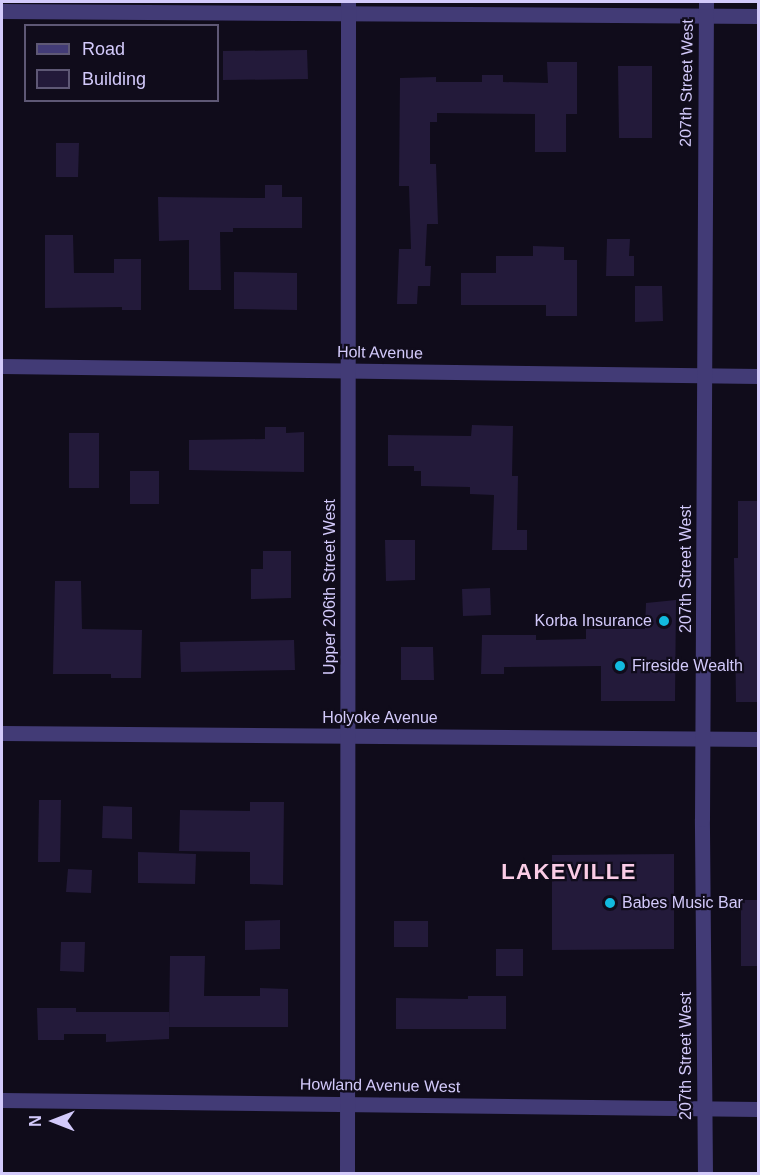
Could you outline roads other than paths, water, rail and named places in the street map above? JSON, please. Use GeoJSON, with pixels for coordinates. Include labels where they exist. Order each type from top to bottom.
{"type":"FeatureCollection","features":[{"type":"Feature","properties":{"kind":"street"},"geometry":{"type":"LineString","coordinates":[[2,11],[348,7],[706,9],[759,16]]}},
{"type":"Feature","properties":{"kind":"street","name":"Upper 206th Street West"},"geometry":{"type":"LineString","coordinates":[[347,1173],[348,7]]}},
{"type":"Feature","properties":{"kind":"street","name":"207th Street West"},"geometry":{"type":"LineString","coordinates":[[705,1173],[703,739],[706,9]]}},
{"type":"Feature","properties":{"kind":"street","name":"Holt Avenue"},"geometry":{"type":"LineString","coordinates":[[2,366],[759,375]]}},
{"type":"Feature","properties":{"kind":"street","name":"Holyoke Avenue"},"geometry":{"type":"LineString","coordinates":[[2,733],[759,739]]}},
{"type":"Feature","properties":{"kind":"street","name":"Howland Avenue West"},"geometry":{"type":"LineString","coordinates":[[2,1100],[759,1109]]}},
{"type":"Feature","properties":{"kind":"place","name":"Korba Insurance"},"geometry":{"type":"Point","coordinates":[664,621]}},
{"type":"Feature","properties":{"kind":"place","name":"Fireside Wealth"},"geometry":{"type":"Point","coordinates":[620,666]}},
{"type":"Feature","properties":{"kind":"place","name":"Babes Music Bar"},"geometry":{"type":"Point","coordinates":[610,903]}},
{"type":"Feature","properties":{"kind":"district","name":"LAKEVILLE"},"geometry":{"type":"Point","coordinates":[569,872]}}]}
